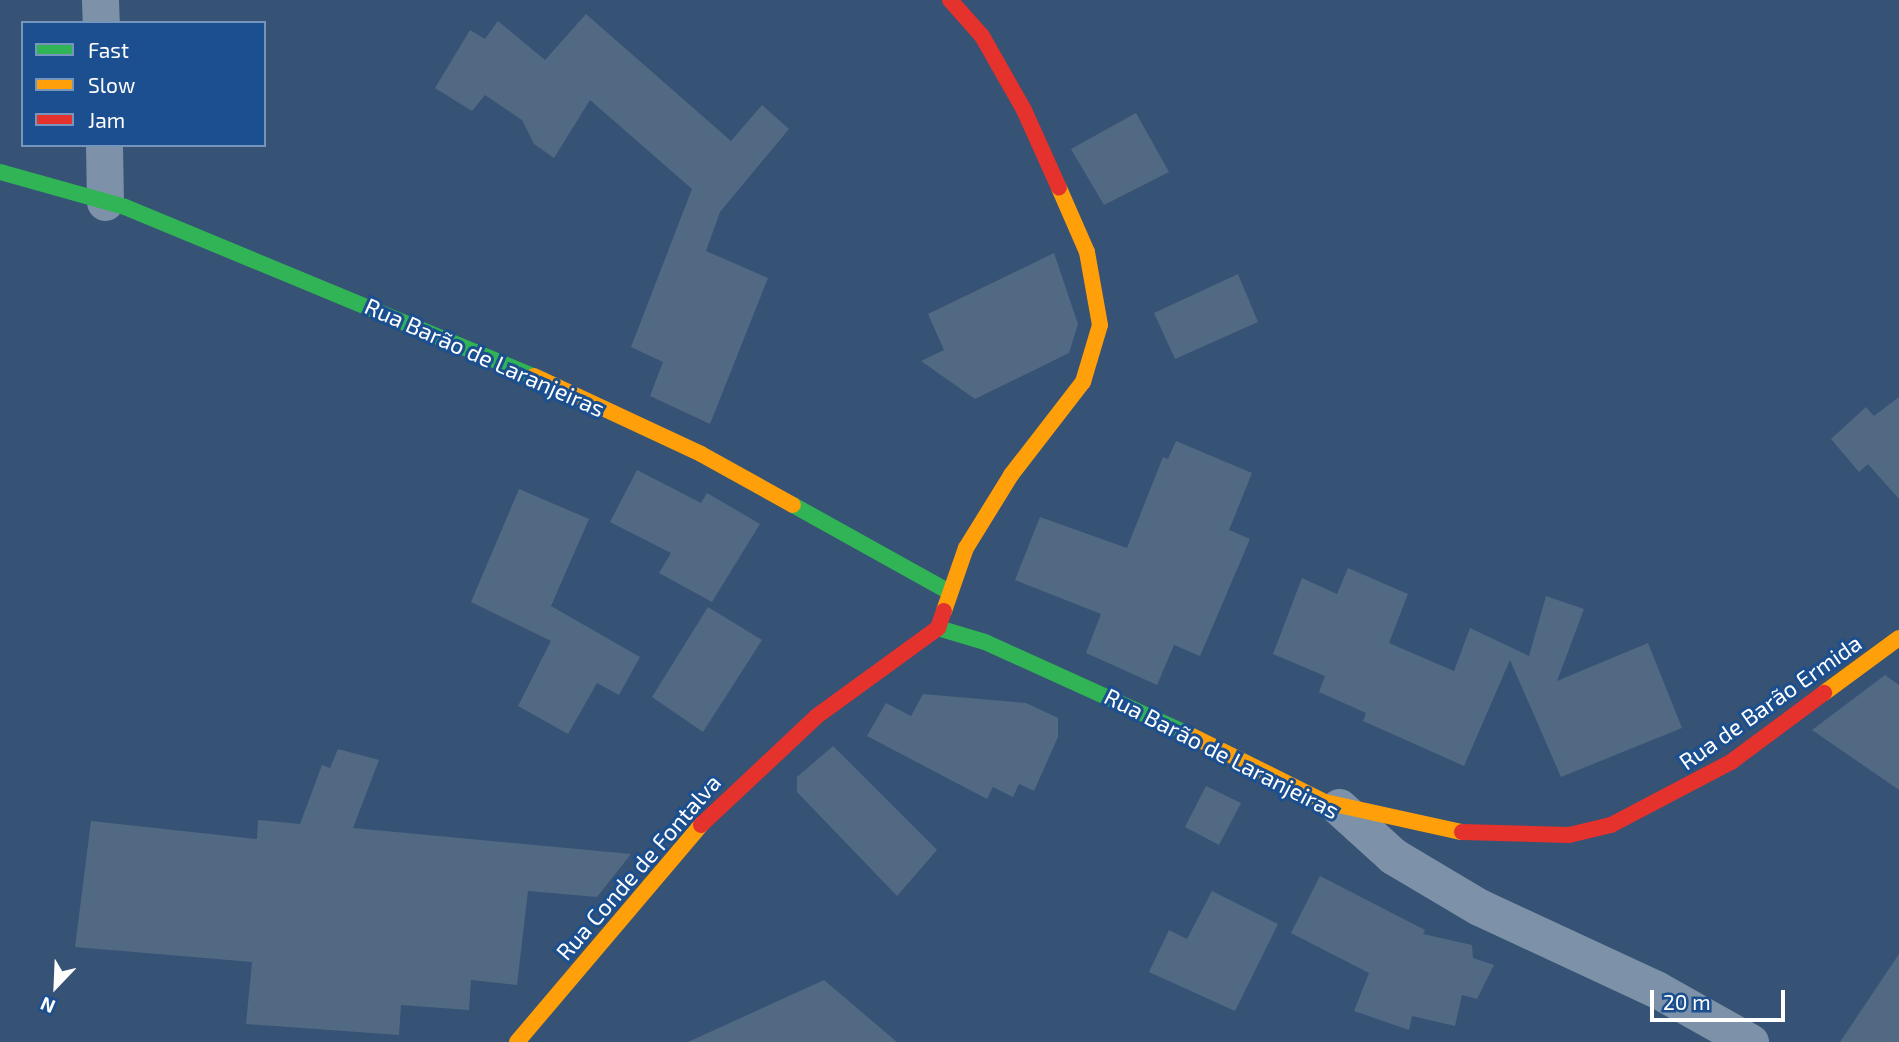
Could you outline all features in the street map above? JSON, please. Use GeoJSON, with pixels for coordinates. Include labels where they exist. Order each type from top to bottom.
{"type":"FeatureCollection","features":[{"type":"Feature","properties":{"kind":"street"},"geometry":{"type":"LineString","coordinates":[[100,0],[101,21]]}},
{"type":"Feature","properties":{"kind":"street"},"geometry":{"type":"LineString","coordinates":[[938,628],[966,548],[1010,475],[1077,393],[1100,325],[1087,252],[1046,154],[982,36],[950,0]]}},
{"type":"Feature","properties":{"kind":"street"},"geometry":{"type":"LineString","coordinates":[[104,147],[105,202]]}},
{"type":"Feature","properties":{"kind":"street","name":"Rua Barão de Laranjeiras"},"geometry":{"type":"LineString","coordinates":[[0,172],[105,202],[251,255],[502,361],[711,459],[949,592]]}},
{"type":"Feature","properties":{"kind":"street","name":"Rua Barão de Laranjeiras"},"geometry":{"type":"LineString","coordinates":[[938,628],[985,642],[1110,696],[1339,807],[1393,856],[1479,907],[1656,989],[1750,1042]]}},
{"type":"Feature","properties":{"kind":"street","name":"Rua Conde de Fontalva"},"geometry":{"type":"LineString","coordinates":[[517,1042],[715,808],[817,716],[938,628]]}},
{"type":"Feature","properties":{"kind":"street","name":"Rua de Barão Ermida"},"geometry":{"type":"LineString","coordinates":[[1339,807],[1444,831],[1502,835],[1569,835],[1611,825],[1731,762],[1899,638]]}},
{"type":"Feature","properties":{"kind":"building"},"geometry":{"type":"Polygon","coordinates":[[[586,14],[731,141],[762,105],[789,129],[720,212],[706,251],[768,278],[710,424],[650,396],[663,362],[631,347],[692,189],[590,100],[554,158],[534,144],[522,120],[485,95],[472,111],[435,88],[470,30],[485,39],[498,21],[545,60],[586,14]]]}},
{"type":"Feature","properties":{"kind":"building"},"geometry":{"type":"Polygon","coordinates":[[[1136,113],[1169,172],[1104,205],[1071,149],[1136,113]]]}},
{"type":"Feature","properties":{"kind":"building"},"geometry":{"type":"Polygon","coordinates":[[[1054,253],[1078,324],[1069,353],[975,399],[921,361],[944,350],[928,314],[1054,253]]]}},
{"type":"Feature","properties":{"kind":"building"},"geometry":{"type":"Polygon","coordinates":[[[1238,274],[1258,322],[1175,359],[1154,313],[1238,274]]]}},
{"type":"Feature","properties":{"kind":"building"},"geometry":{"type":"Polygon","coordinates":[[[1899,397],[1899,499],[1868,464],[1859,472],[1831,439],[1866,407],[1874,416],[1899,397]]]}},
{"type":"Feature","properties":{"kind":"building"},"geometry":{"type":"Polygon","coordinates":[[[1176,441],[1252,473],[1229,530],[1250,539],[1200,656],[1174,645],[1157,685],[1086,653],[1101,614],[1015,580],[1040,517],[1127,548],[1163,457],[1168,459],[1176,441]]]}},
{"type":"Feature","properties":{"kind":"building"},"geometry":{"type":"Polygon","coordinates":[[[637,470],[701,503],[707,493],[760,524],[712,602],[659,573],[671,553],[610,522],[637,470]]]}},
{"type":"Feature","properties":{"kind":"building"},"geometry":{"type":"Polygon","coordinates":[[[519,489],[589,519],[551,606],[640,657],[619,695],[597,683],[568,734],[518,706],[551,641],[471,602],[519,489]]]}},
{"type":"Feature","properties":{"kind":"building"},"geometry":{"type":"Polygon","coordinates":[[[1348,568],[1408,594],[1389,643],[1454,671],[1470,628],[1529,656],[1546,596],[1584,609],[1557,681],[1648,643],[1682,728],[1561,777],[1510,660],[1464,766],[1363,721],[1366,713],[1319,692],[1325,676],[1273,654],[1302,578],[1337,594],[1348,568]]]}},
{"type":"Feature","properties":{"kind":"building"},"geometry":{"type":"Polygon","coordinates":[[[708,607],[762,640],[703,732],[652,697],[708,607]]]}},
{"type":"Feature","properties":{"kind":"building"},"geometry":{"type":"Polygon","coordinates":[[[1885,675],[1899,685],[1899,790],[1812,730],[1885,675]]]}},
{"type":"Feature","properties":{"kind":"building"},"geometry":{"type":"Polygon","coordinates":[[[923,694],[1026,703],[1058,718],[1058,737],[1034,791],[1019,784],[1013,797],[993,787],[987,799],[867,736],[886,703],[911,716],[923,694]]]}},
{"type":"Feature","properties":{"kind":"building"},"geometry":{"type":"Polygon","coordinates":[[[833,746],[937,850],[897,896],[797,792],[797,777],[833,746]]]}},
{"type":"Feature","properties":{"kind":"building"},"geometry":{"type":"Polygon","coordinates":[[[338,749],[379,760],[353,828],[631,854],[597,897],[528,891],[517,985],[471,980],[469,1010],[401,1005],[399,1035],[246,1024],[252,962],[75,947],[91,821],[257,839],[258,820],[300,824],[322,765],[330,768],[338,749]]]}},
{"type":"Feature","properties":{"kind":"building"},"geometry":{"type":"Polygon","coordinates":[[[1206,786],[1241,803],[1219,845],[1185,827],[1206,786]]]}},
{"type":"Feature","properties":{"kind":"building"},"geometry":{"type":"Polygon","coordinates":[[[1320,876],[1425,930],[1423,934],[1472,945],[1473,958],[1494,965],[1477,999],[1462,995],[1455,1026],[1412,1016],[1409,1030],[1354,1011],[1369,973],[1291,933],[1320,876]]]}},
{"type":"Feature","properties":{"kind":"building"},"geometry":{"type":"Polygon","coordinates":[[[1212,891],[1278,924],[1235,1011],[1149,972],[1169,930],[1187,939],[1212,891]]]}},
{"type":"Feature","properties":{"kind":"building"},"geometry":{"type":"Polygon","coordinates":[[[1899,954],[1899,1042],[1840,1042],[1899,954]]]}},
{"type":"Feature","properties":{"kind":"building"},"geometry":{"type":"Polygon","coordinates":[[[824,980],[897,1042],[688,1042],[824,980]]]}},
{"type":"Feature","properties":{"kind":"traffic: fast"},"geometry":{"type":"LineString","coordinates":[[0,172],[125,207],[534,376]]}},
{"type":"Feature","properties":{"kind":"traffic: fast"},"geometry":{"type":"LineString","coordinates":[[793,505],[949,592]]}},
{"type":"Feature","properties":{"kind":"traffic: fast"},"geometry":{"type":"LineString","coordinates":[[938,628],[985,642],[1192,736]]}},
{"type":"Feature","properties":{"kind":"traffic: slow"},"geometry":{"type":"LineString","coordinates":[[944,611],[966,548],[1011,475],[1083,382],[1100,325],[1087,252],[1059,188]]}},
{"type":"Feature","properties":{"kind":"traffic: slow"},"geometry":{"type":"LineString","coordinates":[[534,376],[701,454],[793,505]]}},
{"type":"Feature","properties":{"kind":"traffic: slow"},"geometry":{"type":"LineString","coordinates":[[1824,693],[1899,638]]}},
{"type":"Feature","properties":{"kind":"traffic: slow"},"geometry":{"type":"LineString","coordinates":[[1192,736],[1325,802],[1462,832]]}},
{"type":"Feature","properties":{"kind":"traffic: slow"},"geometry":{"type":"LineString","coordinates":[[517,1042],[701,825]]}},
{"type":"Feature","properties":{"kind":"traffic: jam"},"geometry":{"type":"LineString","coordinates":[[950,0],[982,36],[1024,110],[1059,188]]}},
{"type":"Feature","properties":{"kind":"traffic: jam"},"geometry":{"type":"LineString","coordinates":[[701,825],[817,716],[938,628],[944,611]]}},
{"type":"Feature","properties":{"kind":"traffic: jam"},"geometry":{"type":"LineString","coordinates":[[1462,832],[1569,835],[1611,825],[1731,762],[1824,693]]}}]}
